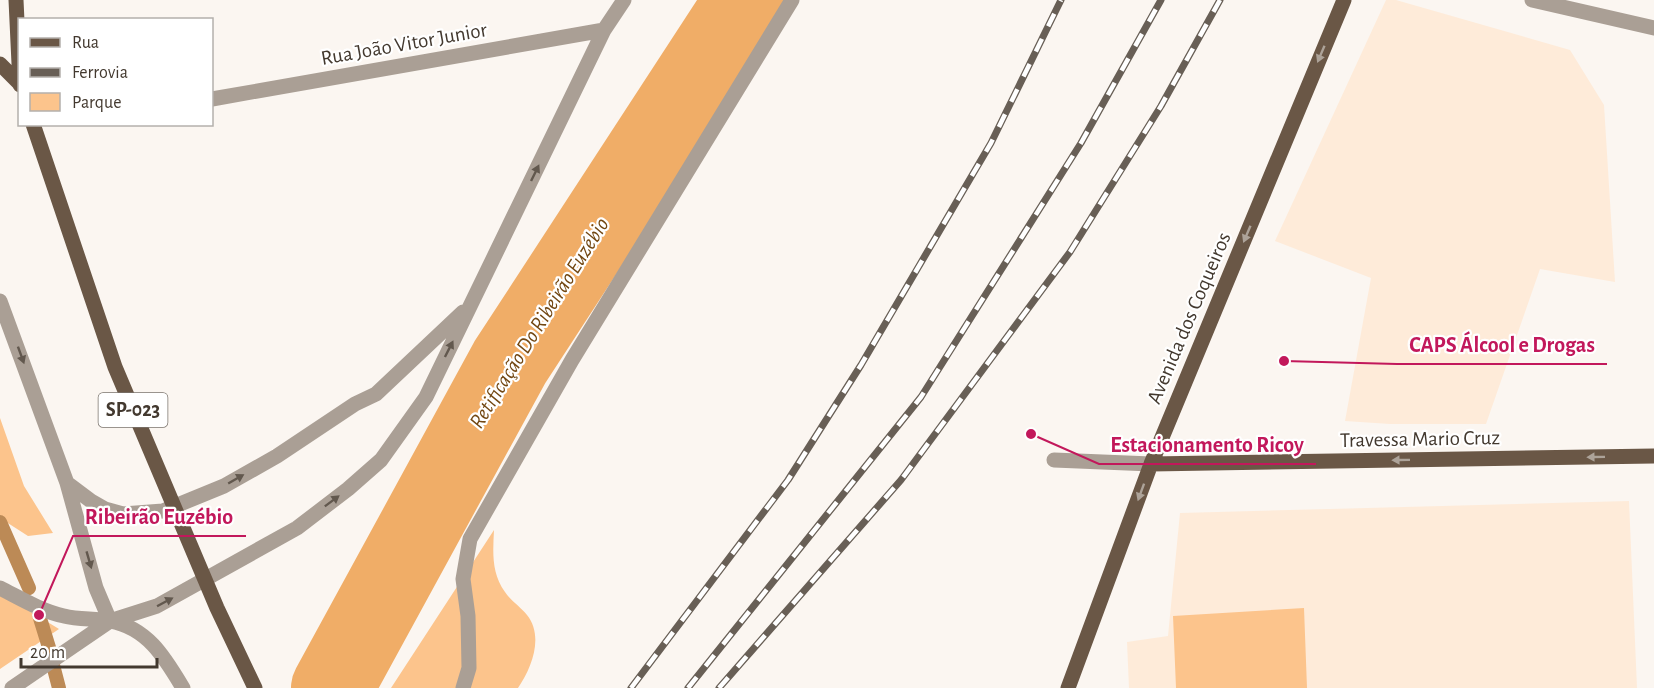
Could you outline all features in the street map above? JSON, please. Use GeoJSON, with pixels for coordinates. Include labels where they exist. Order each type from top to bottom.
{"type":"FeatureCollection","features":[{"type":"Feature","properties":{"kind":"main road"},"geometry":{"type":"LineString","coordinates":[[16,0],[18,55]]}},
{"type":"Feature","properties":{"kind":"main road","name":"Avenida dos Coqueiros"},"geometry":{"type":"LineString","coordinates":[[1068,688],[1151,464],[1344,0]]}},
{"type":"Feature","properties":{"kind":"main road"},"geometry":{"type":"LineString","coordinates":[[0,64],[18,82]]}},
{"type":"Feature","properties":{"kind":"main road","name":"SP-023"},"geometry":{"type":"LineString","coordinates":[[34,126],[115,367],[217,608],[255,688]]}},
{"type":"Feature","properties":{"kind":"main road","name":"Travessa Mario Cruz"},"geometry":{"type":"LineString","coordinates":[[1151,464],[1654,456]]}},
{"type":"Feature","properties":{"kind":"street"},"geometry":{"type":"LineString","coordinates":[[12,688],[110,621],[157,606],[297,528],[381,460],[426,398],[604,30],[624,0]]}},
{"type":"Feature","properties":{"kind":"street"},"geometry":{"type":"LineString","coordinates":[[462,688],[469,668],[468,616],[463,579],[470,539],[572,360],[792,0]]}},
{"type":"Feature","properties":{"kind":"street"},"geometry":{"type":"LineString","coordinates":[[1532,0],[1654,28]]}},
{"type":"Feature","properties":{"kind":"street","name":"Rua João Vitor Junior"},"geometry":{"type":"LineString","coordinates":[[213,99],[604,30]]}},
{"type":"Feature","properties":{"kind":"street"},"geometry":{"type":"LineString","coordinates":[[0,301],[67,483],[96,588],[110,621]]}},
{"type":"Feature","properties":{"kind":"street"},"geometry":{"type":"LineString","coordinates":[[67,483],[105,509],[123,514],[163,511],[224,486],[277,456],[356,404],[376,394],[472,304]]}},
{"type":"Feature","properties":{"kind":"street"},"geometry":{"type":"LineString","coordinates":[[1054,460],[1151,464]]}},
{"type":"Feature","properties":{"kind":"street"},"geometry":{"type":"LineString","coordinates":[[0,588],[35,606],[65,617],[110,621],[130,627],[147,637],[166,659],[183,688]]}},
{"type":"Feature","properties":{"kind":"shaded area"},"geometry":{"type":"Polygon","coordinates":[[[1386,0],[1396,0],[1570,50],[1604,105],[1615,282],[1540,269],[1486,424],[1390,424],[1345,421],[1371,278],[1275,241],[1386,0]]]}},
{"type":"Feature","properties":{"kind":"shaded area"},"geometry":{"type":"Polygon","coordinates":[[[1629,501],[1637,688],[1129,688],[1127,642],[1168,636],[1180,513],[1629,501]]]}},
{"type":"Feature","properties":{"kind":"green space"},"geometry":{"type":"Polygon","coordinates":[[[0,418],[24,486],[53,533],[28,536],[0,518],[0,418]]]}},
{"type":"Feature","properties":{"kind":"green space"},"geometry":{"type":"Polygon","coordinates":[[[494,530],[494,562],[500,585],[527,615],[535,632],[531,662],[518,688],[391,688],[494,530]]]}},
{"type":"Feature","properties":{"kind":"green space"},"geometry":{"type":"Polygon","coordinates":[[[0,593],[59,629],[0,669],[0,593]]]}},
{"type":"Feature","properties":{"kind":"green space"},"geometry":{"type":"Polygon","coordinates":[[[1304,608],[1307,688],[1176,688],[1173,616],[1304,608]]]}},
{"type":"Feature","properties":{"kind":"waterway","name":"Retificação Do Ribeirão Euzébio"},"geometry":{"type":"LineString","coordinates":[[332,688],[510,362],[746,0]]}},
{"type":"Feature","properties":{"kind":"waterway"},"geometry":{"type":"LineString","coordinates":[[0,522],[29,588]]}},
{"type":"Feature","properties":{"kind":"waterway"},"geometry":{"type":"LineString","coordinates":[[39,615],[51,654]]}},
{"type":"Feature","properties":{"kind":"waterway"},"geometry":{"type":"LineString","coordinates":[[53,665],[59,688]]}},
{"type":"Feature","properties":{"kind":"railway"},"geometry":{"type":"LineString","coordinates":[[631,688],[788,480],[861,365],[991,143],[1061,0]]}},
{"type":"Feature","properties":{"kind":"railway"},"geometry":{"type":"LineString","coordinates":[[688,688],[921,397],[1081,143],[1161,0]]}},
{"type":"Feature","properties":{"kind":"railway"},"geometry":{"type":"LineString","coordinates":[[719,688],[901,480],[1070,252],[1161,106],[1220,0]]}},
{"type":"Feature","properties":{"kind":"place","name":"CAPS Álcool e Drogas"},"geometry":{"type":"Point","coordinates":[1284,361]}},
{"type":"Feature","properties":{"kind":"place","name":"Estacionamento Ricoy"},"geometry":{"type":"Point","coordinates":[1031,434]}},
{"type":"Feature","properties":{"kind":"place","name":"Ribeirão Euzébio"},"geometry":{"type":"Point","coordinates":[39,615]}}]}
